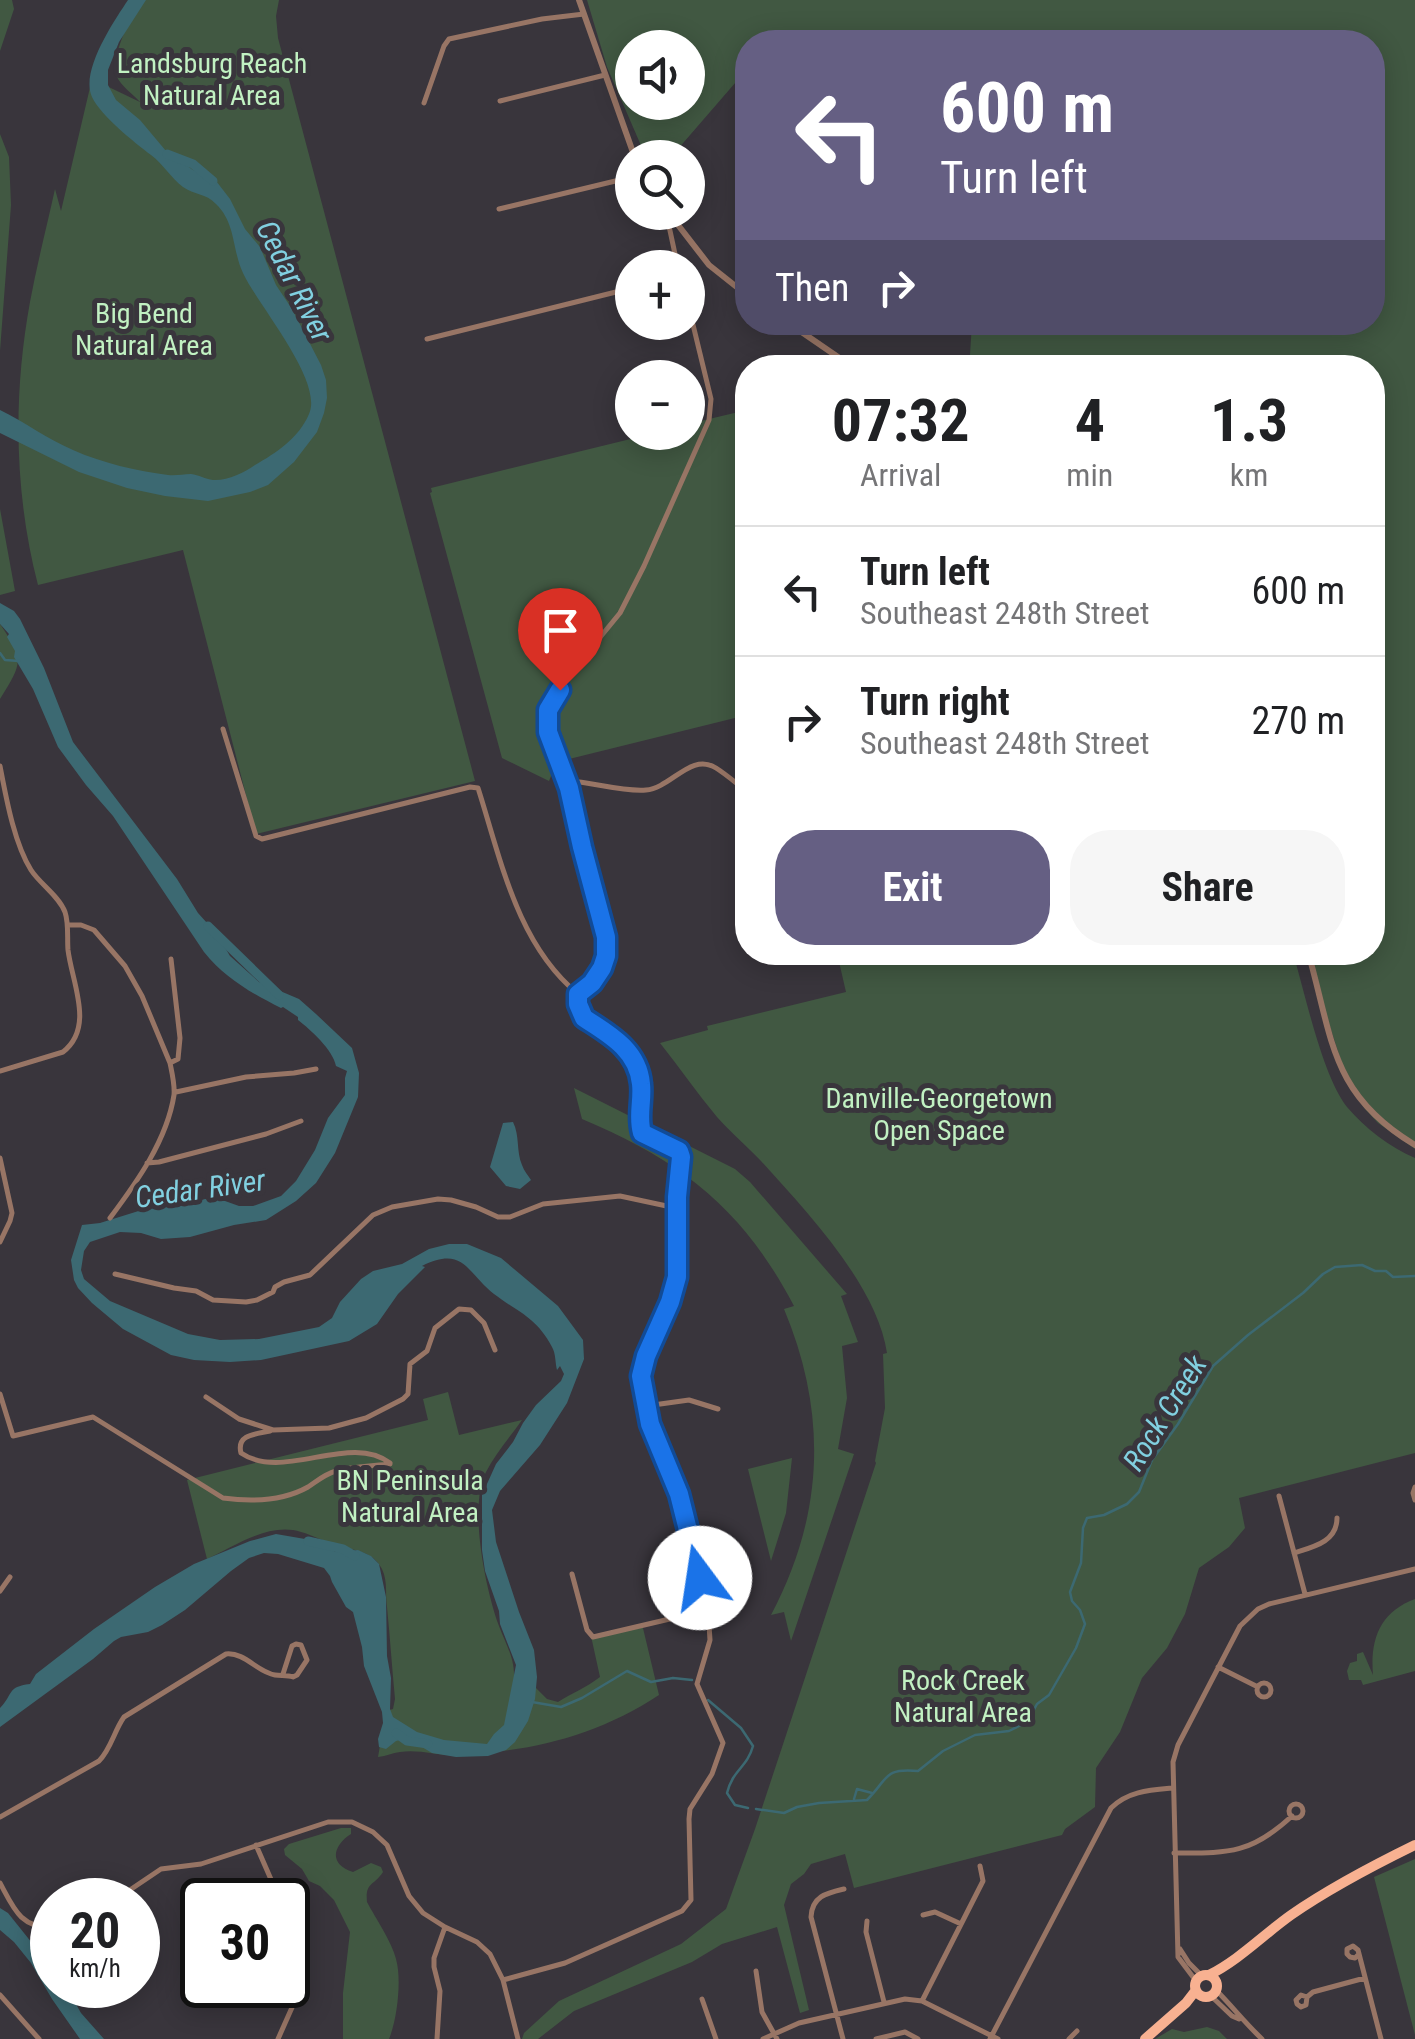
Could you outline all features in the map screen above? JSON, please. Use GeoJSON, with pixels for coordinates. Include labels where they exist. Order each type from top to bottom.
{"type":"FeatureCollection","features":[{"type":"Feature","properties":{"kind":"main road"},"geometry":{"type":"LineString","coordinates":[[1145,2039],[1229,1965],[1308,1903],[1415,1845]]}},
{"type":"Feature","properties":{"kind":"street"},"geometry":{"type":"LineString","coordinates":[[580,0],[628,140]]}},
{"type":"Feature","properties":{"kind":"street"},"geometry":{"type":"LineString","coordinates":[[424,103],[449,39],[584,14]]}},
{"type":"Feature","properties":{"kind":"street"},"geometry":{"type":"LineString","coordinates":[[500,100],[606,75]]}},
{"type":"Feature","properties":{"kind":"street"},"geometry":{"type":"LineString","coordinates":[[499,209],[615,181]]}},
{"type":"Feature","properties":{"kind":"street"},"geometry":{"type":"LineString","coordinates":[[681,230],[709,264],[735,285]]}},
{"type":"Feature","properties":{"kind":"street"},"geometry":{"type":"LineString","coordinates":[[427,338],[615,292]]}},
{"type":"Feature","properties":{"kind":"street"},"geometry":{"type":"LineString","coordinates":[[806,335],[835,355]]}},
{"type":"Feature","properties":{"kind":"street"},"geometry":{"type":"LineString","coordinates":[[578,994],[602,968],[606,937],[567,781],[548,732],[548,710],[574,669],[620,614],[709,420],[711,399],[697,340]]}},
{"type":"Feature","properties":{"kind":"street"},"geometry":{"type":"LineString","coordinates":[[223,728],[256,836],[262,839],[478,788],[516,906],[538,951],[578,994]]}},
{"type":"Feature","properties":{"kind":"street"},"geometry":{"type":"LineString","coordinates":[[567,781],[645,790],[666,784],[694,765],[706,764],[735,782]]}},
{"type":"Feature","properties":{"kind":"street"},"geometry":{"type":"LineString","coordinates":[[0,766],[24,855],[31,870],[64,908],[68,955],[80,1007],[77,1036],[71,1046],[63,1052],[0,1071]]}},
{"type":"Feature","properties":{"kind":"street"},"geometry":{"type":"LineString","coordinates":[[68,925],[94,930],[125,966],[170,1063],[174,1092],[165,1125],[134,1185],[110,1218]]}},
{"type":"Feature","properties":{"kind":"street"},"geometry":{"type":"LineString","coordinates":[[170,959],[180,1053],[170,1063]]}},
{"type":"Feature","properties":{"kind":"street"},"geometry":{"type":"LineString","coordinates":[[1311,965],[1336,1058],[1353,1091],[1386,1126],[1415,1145]]}},
{"type":"Feature","properties":{"kind":"street"},"geometry":{"type":"LineString","coordinates":[[503,1980],[578,1958],[688,1906],[690,1809],[712,1774],[723,1743],[696,1684],[710,1640],[708,1610],[679,1494],[650,1424],[642,1368],[677,1277],[676,1208],[681,1157],[679,1151],[642,1133],[638,1120],[638,1073],[623,1044],[584,1018],[578,994]]}},
{"type":"Feature","properties":{"kind":"street"},"geometry":{"type":"LineString","coordinates":[[174,1092],[246,1077],[316,1069]]}},
{"type":"Feature","properties":{"kind":"street"},"geometry":{"type":"LineString","coordinates":[[147,1163],[236,1143],[301,1121]]}},
{"type":"Feature","properties":{"kind":"street"},"geometry":{"type":"LineString","coordinates":[[0,1158],[12,1213],[0,1242]]}},
{"type":"Feature","properties":{"kind":"street"},"geometry":{"type":"LineString","coordinates":[[115,1274],[196,1291],[214,1300],[246,1302],[273,1292],[284,1282],[310,1275],[373,1215],[392,1207],[451,1200],[498,1217],[510,1217],[543,1204],[620,1196],[676,1208]]}},
{"type":"Feature","properties":{"kind":"street"},"geometry":{"type":"LineString","coordinates":[[0,1394],[13,1436],[93,1417],[224,1498],[243,1501],[290,1494],[345,1469],[390,1464],[372,1453],[268,1462],[250,1459],[239,1447],[246,1436],[274,1430],[329,1428],[366,1418],[404,1399],[408,1394],[410,1364],[426,1351],[435,1328],[459,1309],[472,1310],[484,1323],[494,1350]]}},
{"type":"Feature","properties":{"kind":"street"},"geometry":{"type":"LineString","coordinates":[[206,1398],[239,1418],[274,1430]]}},
{"type":"Feature","properties":{"kind":"street"},"geometry":{"type":"LineString","coordinates":[[646,1406],[689,1400],[718,1409]]}},
{"type":"Feature","properties":{"kind":"street"},"geometry":{"type":"LineString","coordinates":[[1279,1496],[1305,1595]]}},
{"type":"Feature","properties":{"kind":"street"},"geometry":{"type":"LineString","coordinates":[[1294,1552],[1331,1537],[1337,1518]]}},
{"type":"Feature","properties":{"kind":"street"},"geometry":{"type":"LineString","coordinates":[[1262,2039],[1232,2016],[1178,1946],[1175,1754],[1246,1618],[1269,1604],[1415,1568]]}},
{"type":"Feature","properties":{"kind":"street"},"geometry":{"type":"LineString","coordinates":[[572,1574],[590,1636],[708,1610]]}},
{"type":"Feature","properties":{"kind":"street"},"geometry":{"type":"LineString","coordinates":[[0,1591],[10,1577]]}},
{"type":"Feature","properties":{"kind":"street"},"geometry":{"type":"LineString","coordinates":[[0,1817],[100,1761],[124,1717],[226,1654],[234,1653],[277,1676],[292,1677],[307,1660],[301,1645],[292,1646],[282,1674]]}},
{"type":"Feature","properties":{"kind":"street"},"geometry":{"type":"LineString","coordinates":[[1218,1667],[1258,1688]]}},
{"type":"Feature","properties":{"kind":"street"},"geometry":{"type":"LineString","coordinates":[[764,2039],[800,2023],[905,1998],[922,2001],[993,2038],[1111,1808],[1137,1792],[1173,1788]]}},
{"type":"Feature","properties":{"kind":"street"},"geometry":{"type":"LineString","coordinates":[[1174,1853],[1239,1850],[1292,1816]]}},
{"type":"Feature","properties":{"kind":"street"},"geometry":{"type":"LineString","coordinates":[[148,1878],[162,1869],[200,1864],[328,1822],[364,1826],[390,1848],[414,1904],[422,1913],[483,1946],[494,1960],[518,2039]]}},
{"type":"Feature","properties":{"kind":"street"},"geometry":{"type":"LineString","coordinates":[[256,1845],[270,1878]]}},
{"type":"Feature","properties":{"kind":"street"},"geometry":{"type":"LineString","coordinates":[[922,2001],[983,1881],[980,1866]]}},
{"type":"Feature","properties":{"kind":"street"},"geometry":{"type":"LineString","coordinates":[[0,1884],[10,1905],[30,1924]]}},
{"type":"Feature","properties":{"kind":"street"},"geometry":{"type":"LineString","coordinates":[[843,2039],[812,1924],[812,1909],[820,1896],[844,1889]]}},
{"type":"Feature","properties":{"kind":"street"},"geometry":{"type":"LineString","coordinates":[[923,1914],[934,1912],[961,1924]]}},
{"type":"Feature","properties":{"kind":"street"},"geometry":{"type":"LineString","coordinates":[[867,1922],[866,1932],[884,2002]]}},
{"type":"Feature","properties":{"kind":"street"},"geometry":{"type":"LineString","coordinates":[[437,2039],[440,1991],[434,1958],[445,1927]]}},
{"type":"Feature","properties":{"kind":"street"},"geometry":{"type":"LineString","coordinates":[[1358,1955],[1381,2039]]}},
{"type":"Feature","properties":{"kind":"street"},"geometry":{"type":"LineString","coordinates":[[756,1971],[762,2012],[775,2036]]}},
{"type":"Feature","properties":{"kind":"street"},"geometry":{"type":"LineString","coordinates":[[1307,1997],[1365,1978]]}},
{"type":"Feature","properties":{"kind":"street"},"geometry":{"type":"LineString","coordinates":[[0,1995],[39,2039]]}},
{"type":"Feature","properties":{"kind":"street"},"geometry":{"type":"LineString","coordinates":[[702,1999],[716,2039]]}},
{"type":"Feature","properties":{"kind":"street"},"geometry":{"type":"LineString","coordinates":[[278,2039],[292,2008]]}},
{"type":"Feature","properties":{"kind":"street"},"geometry":{"type":"LineString","coordinates":[[876,2039],[905,2032],[918,2038]]}},
{"type":"Feature","properties":{"kind":"street"},"geometry":{"type":"LineString","coordinates":[[1069,2039],[1077,2032]]}},
{"type":"Feature","properties":{"kind":"green space"},"geometry":{"type":"Polygon","coordinates":[[[0,0],[12,0],[14,9],[0,51],[0,0]]]}},
{"type":"Feature","properties":{"kind":"green space","name":"Landsburg Reach Natural Area"},"geometry":{"type":"Polygon","coordinates":[[[141,0],[279,0],[278,38],[475,781],[256,834],[183,550],[38,585],[20,480],[19,408],[30,302],[55,189],[61,211],[92,79],[140,102],[119,80],[115,69],[122,38],[141,0]]]}},
{"type":"Feature","properties":{"kind":"green space"},"geometry":{"type":"Polygon","coordinates":[[[587,0],[1415,0],[1415,1149],[1378,1123],[1349,1085],[1310,965],[1385,965],[1385,355],[970,355],[971,335],[1385,335],[1385,30],[735,30],[735,83],[705,118],[705,30],[615,30],[615,85],[587,0]]]}},
{"type":"Feature","properties":{"kind":"green space"},"geometry":{"type":"Polygon","coordinates":[[[630,120],[703,120],[686,140],[639,140],[630,120]]]}},
{"type":"Feature","properties":{"kind":"green space","name":"Big Bend Natural Area"},"geometry":{"type":"Polygon","coordinates":[[[0,134],[9,157],[11,205],[0,351],[0,134]]]}},
{"type":"Feature","properties":{"kind":"green space"},"geometry":{"type":"Polygon","coordinates":[[[735,413],[735,718],[557,762],[549,781],[502,758],[431,488],[615,443],[615,450],[705,450],[705,420],[735,413]]]}},
{"type":"Feature","properties":{"kind":"green space"},"geometry":{"type":"Polygon","coordinates":[[[0,509],[15,591],[0,595],[0,509]]]}},
{"type":"Feature","properties":{"kind":"green space"},"geometry":{"type":"Polygon","coordinates":[[[0,624],[14,646],[18,662],[0,699],[0,624]]]}},
{"type":"Feature","properties":{"kind":"green space"},"geometry":{"type":"Polygon","coordinates":[[[840,965],[1296,965],[1322,1055],[1338,1093],[1370,1129],[1415,1158],[1415,1453],[1239,1498],[1245,1528],[1229,1547],[1199,1568],[1185,1614],[1167,1648],[1142,1678],[1120,1732],[1096,1768],[1095,1807],[1062,1835],[854,1888],[845,1854],[811,1864],[791,1884],[784,1905],[809,2010],[800,2013],[777,1927],[722,1944],[692,1962],[574,2011],[538,2039],[522,2039],[559,2001],[681,1944],[726,1909],[876,1463],[885,1408],[883,1354],[887,1353],[869,1301],[818,1226],[717,1117],[660,1043],[708,1030],[707,1026],[846,992],[840,965]]]}},
{"type":"Feature","properties":{"kind":"green space"},"geometry":{"type":"Polygon","coordinates":[[[574,1088],[735,1169],[847,1294],[841,1296],[858,1342],[842,1346],[847,1398],[838,1449],[854,1454],[791,1641],[784,1612],[771,1615],[802,1540],[814,1464],[808,1387],[784,1309],[794,1306],[731,1215],[680,1171],[582,1119],[574,1088]]]}},
{"type":"Feature","properties":{"kind":"green space","name":"BN Peninsula Natural Area"},"geometry":{"type":"Polygon","coordinates":[[[448,1392],[459,1435],[522,1420],[486,1472],[479,1506],[484,1571],[512,1658],[514,1679],[558,1702],[600,1677],[591,1636],[642,1624],[659,1695],[611,1722],[535,1746],[454,1755],[406,1751],[378,1757],[386,1711],[393,1709],[395,1699],[386,1583],[378,1563],[362,1552],[289,1530],[252,1537],[207,1559],[187,1480],[428,1420],[423,1399],[448,1392]]]}},
{"type":"Feature","properties":{"kind":"green space"},"geometry":{"type":"Polygon","coordinates":[[[792,1458],[786,1513],[771,1561],[748,1469],[792,1458]]]}},
{"type":"Feature","properties":{"kind":"green space"},"geometry":{"type":"Polygon","coordinates":[[[1415,1599],[1415,1671],[1363,1685],[1361,1680],[1349,1680],[1350,1663],[1363,1652],[1373,1675],[1373,1650],[1380,1628],[1393,1611],[1415,1599]]]}},
{"type":"Feature","properties":{"kind":"green space"},"geometry":{"type":"Polygon","coordinates":[[[351,1828],[351,1834],[337,1849],[340,1865],[353,1872],[371,1863],[381,1867],[383,1872],[369,1887],[367,1902],[391,1945],[398,1968],[398,2000],[389,2039],[343,2039],[343,1993],[350,1932],[334,1900],[285,1855],[289,1844],[351,1828]]]}},
{"type":"Feature","properties":{"kind":"green space"},"geometry":{"type":"Polygon","coordinates":[[[1415,1859],[1415,2035],[1374,1877],[1415,1859]]]}},
{"type":"Feature","properties":{"kind":"green space"},"geometry":{"type":"Polygon","coordinates":[[[1207,2027],[1227,2039],[1155,2039],[1172,2029],[1184,2032],[1207,2027]]]}},
{"type":"Feature","properties":{"kind":"water"},"geometry":{"type":"Polygon","coordinates":[[[128,0],[146,0],[119,42],[108,70],[108,85],[116,100],[140,120],[166,151],[193,170],[213,177],[230,199],[245,229],[260,247],[326,380],[327,398],[317,432],[294,462],[268,485],[208,501],[127,488],[79,472],[0,433],[0,410],[63,446],[96,459],[144,471],[218,480],[241,474],[279,450],[293,438],[309,414],[307,382],[243,273],[222,211],[208,198],[179,183],[110,120],[92,97],[94,60],[128,0]]]}},
{"type":"Feature","properties":{"kind":"water"},"geometry":{"type":"Polygon","coordinates":[[[0,603],[20,619],[73,742],[230,956],[259,982],[299,999],[316,1014],[352,1048],[359,1073],[358,1097],[335,1153],[316,1183],[296,1201],[266,1220],[190,1237],[161,1239],[120,1232],[90,1242],[84,1251],[84,1279],[110,1301],[188,1334],[220,1340],[259,1339],[319,1327],[332,1318],[340,1302],[373,1271],[402,1264],[429,1249],[467,1244],[501,1258],[558,1306],[583,1340],[584,1359],[567,1403],[540,1445],[500,1491],[492,1510],[496,1542],[534,1650],[537,1677],[528,1721],[506,1750],[488,1756],[456,1757],[432,1753],[407,1738],[386,1749],[379,1747],[382,1712],[364,1666],[353,1612],[346,1607],[324,1568],[264,1553],[249,1558],[162,1625],[114,1641],[0,1727],[0,1708],[14,1689],[30,1684],[36,1674],[94,1629],[194,1564],[276,1534],[305,1539],[336,1552],[358,1550],[371,1556],[379,1564],[386,1597],[393,1717],[417,1732],[444,1740],[487,1744],[504,1725],[516,1665],[485,1571],[482,1495],[496,1464],[523,1423],[564,1374],[560,1366],[557,1370],[553,1350],[540,1329],[456,1260],[436,1260],[422,1266],[425,1267],[398,1294],[377,1324],[349,1341],[261,1360],[194,1360],[171,1355],[123,1329],[78,1288],[71,1260],[82,1225],[205,1199],[253,1206],[281,1196],[296,1181],[328,1118],[345,1095],[347,1071],[336,1066],[326,1047],[298,1017],[239,984],[204,952],[113,816],[58,747],[33,689],[14,657],[9,634],[0,624],[0,603]]]}},
{"type":"Feature","properties":{"kind":"water"},"geometry":{"type":"Polygon","coordinates":[[[513,1122],[520,1160],[531,1180],[520,1189],[506,1186],[490,1167],[503,1123],[513,1122]]]}},
{"type":"Feature","properties":{"kind":"water"},"geometry":{"type":"Polygon","coordinates":[[[0,1908],[30,1940],[30,1962],[14,1942],[0,1930],[0,1908]]]}},
{"type":"Feature","properties":{"kind":"water"},"geometry":{"type":"Polygon","coordinates":[[[58,2008],[78,2008],[104,2039],[80,2039],[58,2008]]]}},
{"type":"Feature","properties":{"kind":"waterway","name":"Cedar River"},"geometry":{"type":"LineString","coordinates":[[167,154],[193,164],[213,181]]}},
{"type":"Feature","properties":{"kind":"waterway"},"geometry":{"type":"LineString","coordinates":[[0,653],[5,660],[19,661]]}},
{"type":"Feature","properties":{"kind":"waterway","name":"Cedar River"},"geometry":{"type":"LineString","coordinates":[[208,926],[279,995]]}},
{"type":"Feature","properties":{"kind":"waterway","name":"Rock Creek"},"geometry":{"type":"LineString","coordinates":[[756,1809],[784,1813],[819,1803],[867,1800],[892,1773],[918,1771],[943,1751],[975,1735],[1009,1731],[1021,1725],[1049,1695],[1085,1624],[1070,1592],[1081,1563],[1087,1518],[1127,1504],[1139,1492],[1152,1460],[1213,1366],[1335,1267],[1362,1265],[1386,1271],[1393,1277],[1415,1276]]}},
{"type":"Feature","properties":{"kind":"waterway","name":"Cedar River"},"geometry":{"type":"LineString","coordinates":[[308,1541],[343,1549],[355,1556]]}},
{"type":"Feature","properties":{"kind":"waterway","name":"Rock Creek"},"geometry":{"type":"LineString","coordinates":[[532,1702],[561,1707],[627,1671],[651,1682],[692,1680]]}},
{"type":"Feature","properties":{"kind":"waterway","name":"Rock Creek"},"geometry":{"type":"LineString","coordinates":[[708,1700],[741,1728],[753,1746],[727,1793],[735,1805],[748,1808]]}},
{"type":"Feature","properties":{"kind":"waterway","name":"Cedar River"},"geometry":{"type":"LineString","coordinates":[[396,1733],[407,1741],[428,1744]]}},
{"type":"Feature","properties":{"kind":"waterway","name":"Rock Creek"},"geometry":{"type":"LineString","coordinates":[[854,1799],[857,1789],[872,1793]]}},
{"type":"Feature","properties":{"kind":"route"},"geometry":{"type":"LineString","coordinates":[[560,690],[548,710],[548,732],[569,788],[606,937],[602,968],[578,994],[578,1004],[584,1018],[623,1044],[638,1073],[638,1120],[642,1133],[679,1151],[681,1157],[677,1277],[641,1376],[650,1424],[679,1494],[700,1578]]}},
{"type":"Feature","properties":{"kind":"park label","name":"Danville-Georgetown Open Space"},"geometry":{"type":"Point","coordinates":[939,1114]}},
{"type":"Feature","properties":{"kind":"park label","name":"Rock Creek Natural Area"},"geometry":{"type":"Point","coordinates":[963,1696]}}]}
